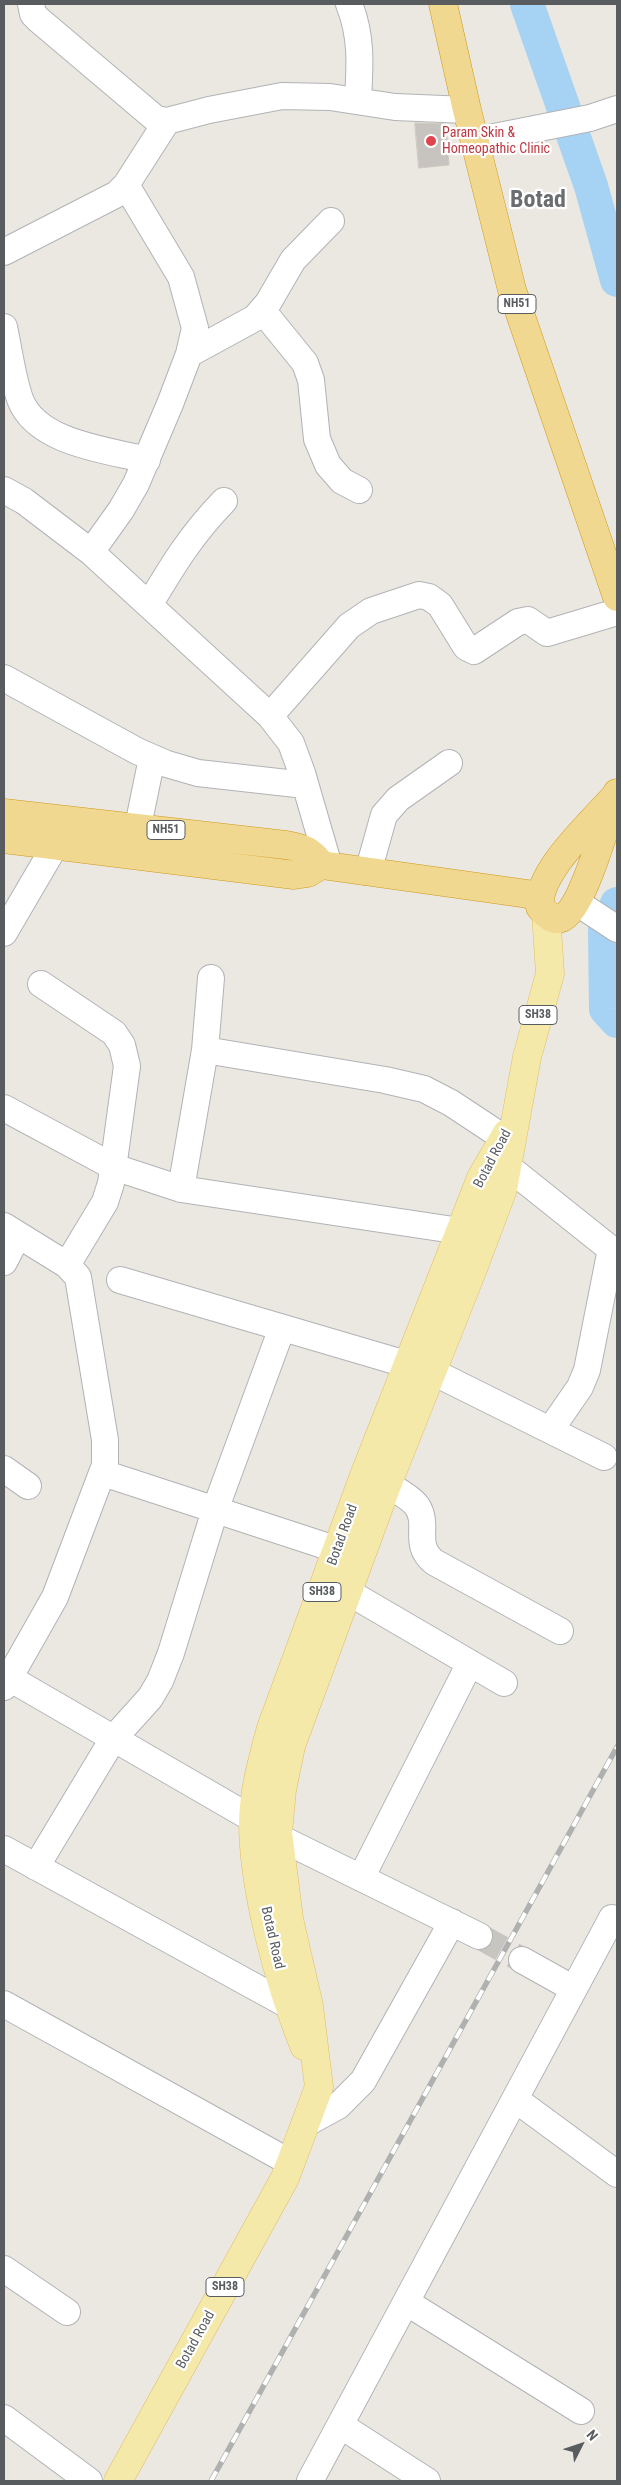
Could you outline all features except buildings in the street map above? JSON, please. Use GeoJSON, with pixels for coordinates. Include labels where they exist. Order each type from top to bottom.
{"type":"FeatureCollection","features":[{"type":"Feature","properties":{"kind":"highway","name":"NH51"},"geometry":{"type":"LineString","coordinates":[[443,4],[474,141],[512,290],[617,597]]}},
{"type":"Feature","properties":{"kind":"highway"},"geometry":{"type":"LineString","coordinates":[[557,907],[552,871],[586,847],[617,794]]}},
{"type":"Feature","properties":{"kind":"highway","name":"NH51"},"geometry":{"type":"LineString","coordinates":[[4,813],[138,826],[305,848],[314,854],[325,866],[308,873],[294,875],[4,839]]}},
{"type":"Feature","properties":{"kind":"highway"},"geometry":{"type":"LineString","coordinates":[[557,907],[591,871],[586,847]]}},
{"type":"Feature","properties":{"kind":"highway"},"geometry":{"type":"LineString","coordinates":[[325,866],[528,894],[557,907]]}},
{"type":"Feature","properties":{"kind":"main road","name":"Botad Road"},"geometry":{"type":"LineString","coordinates":[[319,2087],[288,2005],[256,1864],[253,1821],[261,1764],[271,1728],[338,1550],[376,1479],[421,1369],[496,1206],[508,1167],[510,1126],[550,971],[557,907]]}},
{"type":"Feature","properties":{"kind":"main road","name":"Botad Road"},"geometry":{"type":"LineString","coordinates":[[421,1369],[460,1231],[481,1178],[510,1126]]}},
{"type":"Feature","properties":{"kind":"main road","name":"Botad Road"},"geometry":{"type":"LineString","coordinates":[[118,2481],[285,2178],[319,2087],[309,2006],[289,1919],[278,1834],[282,1790],[291,1746],[348,1592],[376,1479]]}},
{"type":"Feature","properties":{"kind":"street"},"geometry":{"type":"LineString","coordinates":[[31,4],[33,14],[39,20],[156,119],[167,121],[208,110],[282,96],[358,99],[395,107],[467,110]]}},
{"type":"Feature","properties":{"kind":"street"},"geometry":{"type":"LineString","coordinates":[[349,4],[357,23],[361,47],[358,99]]}},
{"type":"Feature","properties":{"kind":"street"},"geometry":{"type":"LineString","coordinates":[[474,141],[590,118],[616,110]]}},
{"type":"Feature","properties":{"kind":"street"},"geometry":{"type":"LineString","coordinates":[[4,252],[117,194],[126,185],[167,121]]}},
{"type":"Feature","properties":{"kind":"street"},"geometry":{"type":"LineString","coordinates":[[91,552],[121,510],[146,460],[189,354],[195,328],[181,277],[126,185]]}},
{"type":"Feature","properties":{"kind":"street"},"geometry":{"type":"LineString","coordinates":[[189,354],[255,318],[268,303],[293,260],[331,222]]}},
{"type":"Feature","properties":{"kind":"street"},"geometry":{"type":"LineString","coordinates":[[262,310],[305,363],[312,380],[317,439],[328,465],[342,481],[359,490]]}},
{"type":"Feature","properties":{"kind":"street"},"geometry":{"type":"LineString","coordinates":[[4,327],[20,400],[31,417],[47,431],[63,438],[146,460]]}},
{"type":"Feature","properties":{"kind":"street"},"geometry":{"type":"LineString","coordinates":[[4,490],[24,501],[91,552],[270,716],[291,743],[305,784],[325,866]]}},
{"type":"Feature","properties":{"kind":"street"},"geometry":{"type":"LineString","coordinates":[[149,605],[181,551],[201,525],[224,501]]}},
{"type":"Feature","properties":{"kind":"street"},"geometry":{"type":"LineString","coordinates":[[270,716],[350,626],[371,611],[419,595],[429,598],[440,605],[466,647],[474,651],[518,622],[528,620],[547,633],[617,612]]}},
{"type":"Feature","properties":{"kind":"street"},"geometry":{"type":"LineString","coordinates":[[4,678],[152,758],[198,773],[305,784]]}},
{"type":"Feature","properties":{"kind":"street"},"geometry":{"type":"LineString","coordinates":[[138,826],[152,758]]}},
{"type":"Feature","properties":{"kind":"street"},"geometry":{"type":"LineString","coordinates":[[368,872],[384,815],[398,799],[449,763]]}},
{"type":"Feature","properties":{"kind":"street"},"geometry":{"type":"LineString","coordinates":[[4,933],[70,819]]}},
{"type":"Feature","properties":{"kind":"street"},"geometry":{"type":"LineString","coordinates":[[557,907],[617,929]]}},
{"type":"Feature","properties":{"kind":"street"},"geometry":{"type":"LineString","coordinates":[[181,1189],[205,1050],[211,978]]}},
{"type":"Feature","properties":{"kind":"street"},"geometry":{"type":"LineString","coordinates":[[41,984],[114,1034],[122,1045],[127,1066],[114,1167],[105,1202],[67,1265]]}},
{"type":"Feature","properties":{"kind":"street"},"geometry":{"type":"LineString","coordinates":[[205,1050],[385,1080],[424,1089],[451,1103],[510,1126]]}},
{"type":"Feature","properties":{"kind":"street"},"geometry":{"type":"LineString","coordinates":[[4,1108],[114,1167],[181,1189],[460,1231]]}},
{"type":"Feature","properties":{"kind":"street"},"geometry":{"type":"LineString","coordinates":[[508,1167],[614,1251],[587,1370],[580,1387],[551,1429]]}},
{"type":"Feature","properties":{"kind":"street"},"geometry":{"type":"LineString","coordinates":[[4,1262],[11,1231],[67,1265],[78,1277],[105,1440],[105,1466],[103,1473],[55,1597],[6,1680],[113,1739],[253,1821],[361,1878],[479,1936]]}},
{"type":"Feature","properties":{"kind":"street"},"geometry":{"type":"LineString","coordinates":[[120,1280],[421,1369],[551,1429],[604,1458]]}},
{"type":"Feature","properties":{"kind":"street"},"geometry":{"type":"LineString","coordinates":[[36,1867],[113,1739],[150,1698],[160,1681],[171,1653],[215,1510],[282,1328]]}},
{"type":"Feature","properties":{"kind":"street"},"geometry":{"type":"LineString","coordinates":[[4,1469],[28,1486]]}},
{"type":"Feature","properties":{"kind":"street"},"geometry":{"type":"LineString","coordinates":[[103,1473],[338,1550]]}},
{"type":"Feature","properties":{"kind":"street"},"geometry":{"type":"LineString","coordinates":[[376,1479],[416,1504],[421,1514],[422,1546],[426,1555],[434,1562],[560,1631]]}},
{"type":"Feature","properties":{"kind":"street"},"geometry":{"type":"LineString","coordinates":[[348,1592],[504,1682]]}},
{"type":"Feature","properties":{"kind":"street"},"geometry":{"type":"LineString","coordinates":[[361,1878],[470,1663]]}},
{"type":"Feature","properties":{"kind":"street"},"geometry":{"type":"LineString","coordinates":[[4,1849],[288,2005]]}},
{"type":"Feature","properties":{"kind":"street"},"geometry":{"type":"LineString","coordinates":[[310,2481],[612,1918]]}},
{"type":"Feature","properties":{"kind":"street"},"geometry":{"type":"LineString","coordinates":[[305,2124],[338,2106],[363,2081],[452,1922]]}},
{"type":"Feature","properties":{"kind":"street"},"geometry":{"type":"LineString","coordinates":[[522,1960],[574,1989]]}},
{"type":"Feature","properties":{"kind":"street"},"geometry":{"type":"LineString","coordinates":[[5,2008],[291,2163]]}},
{"type":"Feature","properties":{"kind":"street"},"geometry":{"type":"LineString","coordinates":[[515,2099],[617,2174]]}},
{"type":"Feature","properties":{"kind":"street"},"geometry":{"type":"LineString","coordinates":[[4,2269],[67,2312]]}},
{"type":"Feature","properties":{"kind":"street"},"geometry":{"type":"LineString","coordinates":[[406,2302],[582,2411]]}},
{"type":"Feature","properties":{"kind":"street"},"geometry":{"type":"LineString","coordinates":[[4,2418],[89,2481]]}},
{"type":"Feature","properties":{"kind":"street"},"geometry":{"type":"LineString","coordinates":[[340,2425],[428,2481]]}},
{"type":"Feature","properties":{"kind":"waterway"},"geometry":{"type":"LineString","coordinates":[[527,4],[591,186],[617,280]]}},
{"type":"Feature","properties":{"kind":"waterway"},"geometry":{"type":"LineString","coordinates":[[617,904],[605,929],[606,1009],[617,1021]]}},
{"type":"Feature","properties":{"kind":"tunnel"},"geometry":{"type":"LineString","coordinates":[[479,1936],[522,1960]]}},
{"type":"Feature","properties":{"kind":"railway"},"geometry":{"type":"LineString","coordinates":[[211,2481],[617,1747]]}},
{"type":"Feature","properties":{"kind":"place","name":"Param Skin & Homeopathic Clinic"},"geometry":{"type":"Point","coordinates":[431,141]}},
{"type":"Feature","properties":{"kind":"district","name":"Botad"},"geometry":{"type":"Point","coordinates":[538,201]}}]}
